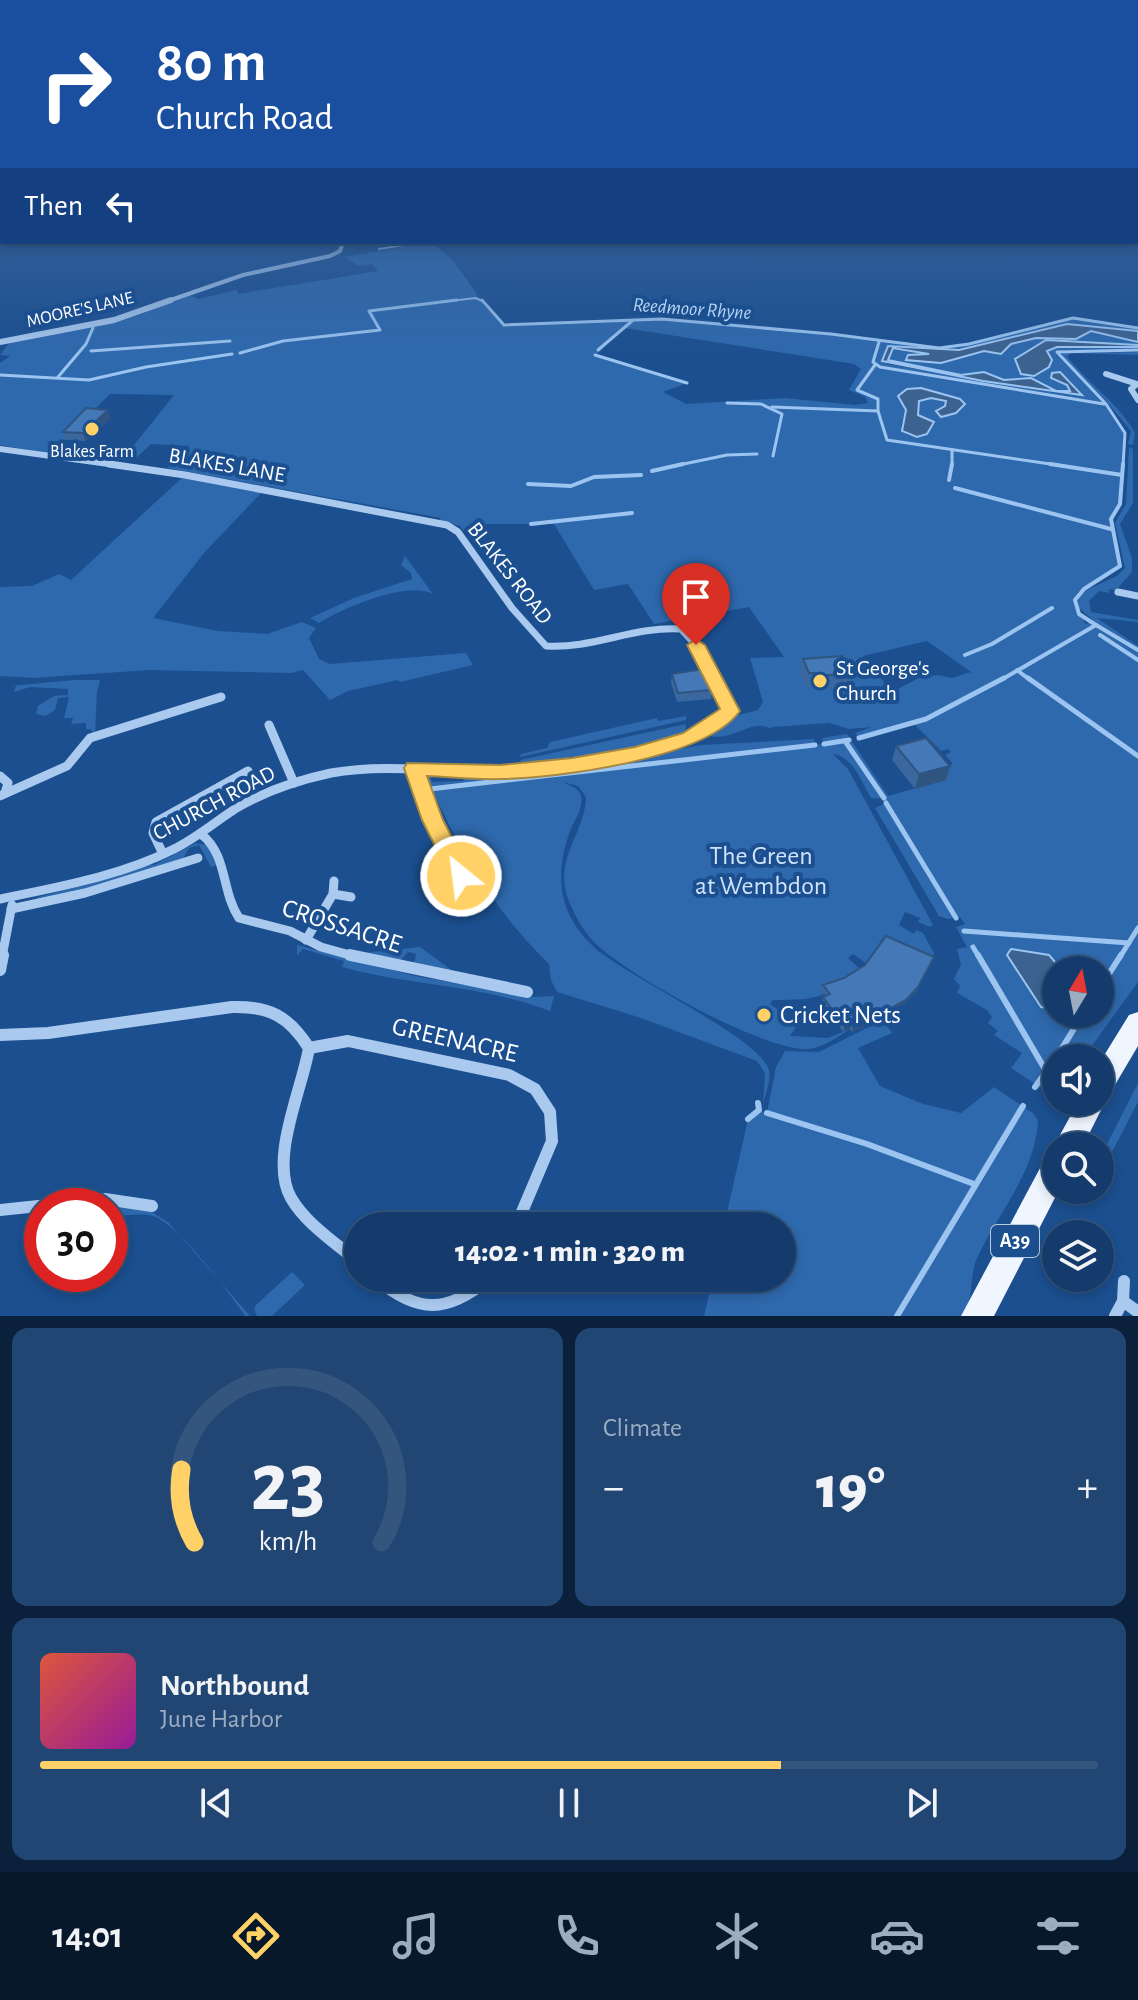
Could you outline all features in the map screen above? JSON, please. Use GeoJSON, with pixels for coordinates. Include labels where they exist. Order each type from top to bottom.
{"type":"FeatureCollection","features":[{"type":"Feature","properties":{"kind":"main road"},"geometry":{"type":"LineString","coordinates":[[1114,1063],[1138,1023]]}},
{"type":"Feature","properties":{"kind":"main road","name":"A39"},"geometry":{"type":"LineString","coordinates":[[977,1316],[1042,1193]]}},
{"type":"Feature","properties":{"kind":"street","name":"MOORE'S LANE"},"geometry":{"type":"LineString","coordinates":[[0,342],[123,318],[243,275],[330,256],[342,249],[343,244]]}},
{"type":"Feature","properties":{"kind":"street"},"geometry":{"type":"LineString","coordinates":[[1106,374],[1137,384],[1131,392],[1138,400]]}},
{"type":"Feature","properties":{"kind":"street","name":"BLAKES LANE"},"geometry":{"type":"LineString","coordinates":[[0,449],[185,475],[447,525]]}},
{"type":"Feature","properties":{"kind":"street","name":"BLAKES ROAD"},"geometry":{"type":"LineString","coordinates":[[447,525],[463,538],[492,583],[546,646],[564,647],[661,628],[685,631]]}},
{"type":"Feature","properties":{"kind":"street"},"geometry":{"type":"LineString","coordinates":[[1129,584],[1134,595]]}},
{"type":"Feature","properties":{"kind":"street"},"geometry":{"type":"LineString","coordinates":[[1118,592],[1134,595]]}},
{"type":"Feature","properties":{"kind":"street","name":"CHURCH ROAD"},"geometry":{"type":"LineString","coordinates":[[0,899],[86,880],[163,854],[201,834],[244,804],[294,783],[358,769],[501,772],[572,765],[637,754],[690,737],[731,711],[707,664],[685,631]]}},
{"type":"Feature","properties":{"kind":"street"},"geometry":{"type":"LineString","coordinates":[[2,795],[67,766],[90,738],[221,697]]}},
{"type":"Feature","properties":{"kind":"street"},"geometry":{"type":"LineString","coordinates":[[269,725],[294,783]]}},
{"type":"Feature","properties":{"kind":"street"},"geometry":{"type":"LineString","coordinates":[[414,768],[432,820],[461,876]]}},
{"type":"Feature","properties":{"kind":"street"},"geometry":{"type":"LineString","coordinates":[[163,854],[153,833],[156,822],[248,771]]}},
{"type":"Feature","properties":{"kind":"street"},"geometry":{"type":"LineString","coordinates":[[0,776],[8,783],[2,795]]}},
{"type":"Feature","properties":{"kind":"street","name":"CROSSACRE"},"geometry":{"type":"LineString","coordinates":[[201,834],[215,843],[231,905],[239,918],[290,931],[343,953],[417,972],[527,992]]}},
{"type":"Feature","properties":{"kind":"street","name":"CHURCH ROAD"},"geometry":{"type":"LineString","coordinates":[[11,909],[85,893],[198,858]]}},
{"type":"Feature","properties":{"kind":"street"},"geometry":{"type":"LineString","coordinates":[[306,940],[333,894],[334,881]]}},
{"type":"Feature","properties":{"kind":"street"},"geometry":{"type":"LineString","coordinates":[[333,894],[351,897]]}},
{"type":"Feature","properties":{"kind":"street"},"geometry":{"type":"LineString","coordinates":[[0,970],[12,896]]}},
{"type":"Feature","properties":{"kind":"street"},"geometry":{"type":"LineString","coordinates":[[0,1035],[48,1033],[251,1006],[281,1014],[291,1021],[309,1048],[283,1162],[286,1188],[292,1200],[344,1249]]}},
{"type":"Feature","properties":{"kind":"street","name":"GREENACRE"},"geometry":{"type":"LineString","coordinates":[[309,1048],[348,1041],[509,1075],[535,1089],[550,1112],[552,1141],[522,1212]]}},
{"type":"Feature","properties":{"kind":"street"},"geometry":{"type":"LineString","coordinates":[[0,1210],[105,1199],[152,1206]]}},
{"type":"Feature","properties":{"kind":"street"},"geometry":{"type":"LineString","coordinates":[[1115,1316],[1123,1301],[1124,1281]]}},
{"type":"Feature","properties":{"kind":"street"},"geometry":{"type":"LineString","coordinates":[[392,1292],[407,1304],[435,1309],[464,1300],[473,1292]]}},
{"type":"Feature","properties":{"kind":"street"},"geometry":{"type":"LineString","coordinates":[[1123,1301],[1138,1312]]}},
{"type":"Feature","properties":{"kind":"green space","name":"The Green at Wembdon"},"geometry":{"type":"Polygon","coordinates":[[[433,244],[452,259],[477,294],[476,298],[482,300],[504,325],[662,319],[831,334],[939,348],[969,344],[1073,318],[1138,328],[1138,331],[1075,324],[959,350],[888,346],[887,360],[893,348],[930,355],[908,355],[912,361],[941,363],[984,351],[1003,352],[1011,344],[1042,336],[1060,339],[1095,331],[1138,342],[1138,345],[1046,340],[1015,359],[1021,374],[1034,376],[1052,360],[1047,353],[1050,348],[1138,347],[1138,350],[1057,352],[1071,369],[1061,353],[1138,352],[1138,355],[1071,353],[1067,356],[1120,412],[1135,433],[1133,445],[1128,444],[1131,431],[1106,401],[1084,383],[1106,404],[1125,433],[1120,504],[1111,520],[1120,566],[1078,592],[1074,606],[1086,624],[1093,620],[1079,608],[1082,592],[1117,576],[1125,568],[1115,523],[1126,504],[1129,447],[1133,449],[1133,503],[1120,524],[1132,558],[1132,572],[1116,590],[1109,589],[1109,593],[1099,591],[1089,601],[1091,612],[1138,620],[1097,618],[1138,646],[1138,982],[1114,1015],[1114,956],[1042,956],[1042,1028],[1105,1028],[1093,1044],[1042,1044],[1042,1088],[1011,1068],[1022,1053],[994,1035],[998,1031],[988,1023],[992,1017],[987,1010],[957,993],[960,986],[954,979],[961,964],[957,949],[967,947],[956,927],[965,924],[960,917],[948,919],[939,916],[875,808],[886,803],[884,799],[871,798],[856,771],[840,756],[833,754],[848,769],[933,925],[930,927],[918,922],[920,918],[905,912],[899,925],[914,934],[916,930],[923,933],[934,953],[931,959],[883,938],[866,963],[853,954],[848,958],[860,969],[829,992],[812,998],[773,1000],[770,1004],[798,1024],[790,1036],[828,1038],[850,1029],[818,1047],[806,1049],[758,1037],[696,1008],[636,973],[595,943],[575,915],[564,882],[567,857],[581,822],[586,797],[578,786],[563,782],[578,791],[582,801],[562,863],[563,894],[573,922],[595,948],[611,960],[718,1025],[760,1057],[769,1070],[763,1106],[765,1073],[757,1061],[638,1017],[557,992],[551,980],[549,964],[483,884],[434,793],[427,793],[422,772],[428,769],[432,782],[463,781],[467,777],[622,761],[701,745],[814,739],[815,745],[824,744],[822,738],[847,734],[888,796],[945,780],[937,770],[953,764],[945,755],[951,752],[948,749],[941,751],[913,723],[859,738],[855,733],[872,727],[849,729],[829,723],[771,729],[756,726],[725,736],[708,735],[708,731],[731,717],[758,710],[763,702],[750,658],[784,657],[749,607],[654,624],[628,584],[594,590],[554,524],[476,524],[472,525],[475,535],[468,536],[460,526],[439,521],[441,518],[167,468],[189,446],[151,444],[133,461],[122,460],[174,395],[110,394],[51,454],[0,445],[0,363],[10,356],[0,355],[10,342],[139,315],[188,294],[198,299],[237,290],[238,294],[378,271],[372,264],[358,266],[345,257],[433,244]],[[625,328],[596,355],[687,383],[663,392],[686,404],[785,398],[855,405],[868,403],[865,397],[849,390],[861,369],[854,364],[625,328]],[[887,360],[887,364],[1069,395],[1082,393],[1060,372],[1070,391],[1056,391],[1022,377],[1004,380],[979,373],[961,375],[887,360]],[[914,388],[902,403],[906,413],[901,425],[907,435],[921,437],[934,423],[918,415],[919,401],[931,398],[946,401],[945,406],[956,413],[964,406],[931,390],[914,388]],[[927,641],[863,656],[892,692],[919,678],[938,675],[952,678],[971,672],[927,641]]]}},
{"type":"Feature","properties":{"kind":"green space"},"geometry":{"type":"Polygon","coordinates":[[[185,475],[263,491],[204,553],[153,618],[218,631],[267,634],[302,622],[316,628],[309,638],[319,659],[330,664],[466,653],[473,665],[348,691],[330,700],[303,670],[291,673],[149,670],[33,678],[0,676],[0,587],[32,586],[59,574],[71,580],[185,475]]]}},
{"type":"Feature","properties":{"kind":"green space"},"geometry":{"type":"Polygon","coordinates":[[[405,556],[433,594],[422,591],[392,593],[343,610],[319,623],[310,618],[354,598],[412,579],[411,573],[401,565],[405,556]]]}},
{"type":"Feature","properties":{"kind":"green space"},"geometry":{"type":"Polygon","coordinates":[[[100,680],[95,734],[86,729],[86,723],[71,724],[73,718],[64,718],[69,697],[58,698],[55,710],[46,716],[36,714],[38,706],[54,696],[68,695],[68,689],[30,687],[14,692],[16,686],[10,686],[100,680]]]}},
{"type":"Feature","properties":{"kind":"green space"},"geometry":{"type":"Polygon","coordinates":[[[686,716],[686,720],[520,757],[521,754],[547,748],[550,742],[657,718],[658,721],[686,716]]]}},
{"type":"Feature","properties":{"kind":"green space"},"geometry":{"type":"Polygon","coordinates":[[[686,724],[685,733],[627,751],[589,759],[529,765],[522,764],[520,760],[686,724]]]}},
{"type":"Feature","properties":{"kind":"green space"},"geometry":{"type":"Polygon","coordinates":[[[196,843],[211,846],[217,865],[211,867],[199,845],[189,848],[183,859],[109,884],[69,895],[35,898],[119,876],[147,864],[154,865],[196,843]]]}},
{"type":"Feature","properties":{"kind":"green space"},"geometry":{"type":"Polygon","coordinates":[[[297,945],[415,976],[535,997],[554,996],[550,1011],[499,996],[342,967],[344,961],[303,949],[297,955],[297,945]]]}},
{"type":"Feature","properties":{"kind":"green space"},"geometry":{"type":"Polygon","coordinates":[[[420,947],[457,974],[414,964],[416,954],[408,952],[400,961],[363,953],[420,947]]]}},
{"type":"Feature","properties":{"kind":"green space"},"geometry":{"type":"Polygon","coordinates":[[[896,1013],[885,1023],[892,1033],[858,1048],[880,1086],[923,1104],[961,1113],[994,1087],[1034,1114],[1038,1121],[1023,1175],[975,1263],[964,1316],[704,1316],[710,1292],[796,1292],[796,1212],[727,1212],[748,1119],[759,1110],[767,1113],[776,1067],[785,1051],[819,1052],[896,1013]]]}},
{"type":"Feature","properties":{"kind":"green space"},"geometry":{"type":"Polygon","coordinates":[[[1138,1083],[1138,1102],[1114,1148],[1113,1132],[1138,1083]]]}},
{"type":"Feature","properties":{"kind":"green space"},"geometry":{"type":"Polygon","coordinates":[[[128,1207],[147,1209],[169,1223],[180,1235],[156,1217],[128,1215],[128,1207]]]}},
{"type":"Feature","properties":{"kind":"green space"},"geometry":{"type":"Polygon","coordinates":[[[292,1272],[305,1285],[272,1316],[257,1316],[256,1305],[292,1272]]]}},
{"type":"Feature","properties":{"kind":"green space"},"geometry":{"type":"Polygon","coordinates":[[[219,1280],[250,1316],[245,1316],[219,1280]]]}},
{"type":"Feature","properties":{"kind":"shaded area"},"geometry":{"type":"Polygon","coordinates":[[[1067,324],[1138,331],[1138,342],[1091,331],[1076,339],[1036,338],[1011,344],[1001,354],[984,351],[941,363],[906,360],[908,355],[929,354],[893,348],[888,360],[961,375],[984,372],[1004,380],[1031,378],[1056,391],[1070,391],[1067,385],[1051,378],[1052,373],[1060,372],[1082,395],[983,381],[882,361],[888,346],[959,350],[1067,324]]]}},
{"type":"Feature","properties":{"kind":"shaded area"},"geometry":{"type":"Polygon","coordinates":[[[1046,340],[1138,347],[1057,347],[1047,351],[1052,360],[1049,367],[1034,376],[1021,374],[1015,359],[1046,340]]]}},
{"type":"Feature","properties":{"kind":"shaded area"},"geometry":{"type":"Polygon","coordinates":[[[921,388],[960,399],[965,404],[956,413],[941,417],[936,411],[945,406],[946,401],[931,398],[919,401],[918,415],[934,422],[927,434],[917,437],[902,431],[906,410],[898,396],[907,389],[921,388]]]}},
{"type":"Feature","properties":{"kind":"shaded area"},"geometry":{"type":"Polygon","coordinates":[[[1011,949],[1050,956],[1042,956],[1042,1007],[1041,1007],[1007,955],[1011,949]]]}},
{"type":"Feature","properties":{"kind":"building"},"geometry":{"type":"Polygon","coordinates":[[[86,408],[108,410],[83,433],[63,432],[86,408]]]}},
{"type":"Feature","properties":{"kind":"building"},"geometry":{"type":"Polygon","coordinates":[[[842,656],[854,677],[842,678],[841,674],[817,676],[816,673],[809,673],[803,659],[842,656]]]}},
{"type":"Feature","properties":{"kind":"building"},"geometry":{"type":"Polygon","coordinates":[[[703,669],[712,690],[678,693],[672,674],[703,669]]]}},
{"type":"Feature","properties":{"kind":"building"},"geometry":{"type":"Polygon","coordinates":[[[926,738],[950,766],[919,774],[896,746],[926,738]]]}},
{"type":"Feature","properties":{"kind":"building"},"geometry":{"type":"Polygon","coordinates":[[[886,936],[934,957],[918,987],[906,1000],[869,1020],[845,1027],[823,997],[830,994],[823,985],[844,978],[865,965],[886,936]]]}},
{"type":"Feature","properties":{"kind":"waterway"},"geometry":{"type":"LineString","coordinates":[[379,249],[411,244]]}},
{"type":"Feature","properties":{"kind":"waterway","name":"Reedmoor Rhyne"},"geometry":{"type":"LineString","coordinates":[[441,302],[476,298],[484,302]]}},
{"type":"Feature","properties":{"kind":"waterway","name":"Reedmoor Rhyne"},"geometry":{"type":"LineString","coordinates":[[441,302],[457,300]]}},
{"type":"Feature","properties":{"kind":"waterway","name":"Reedmoor Rhyne"},"geometry":{"type":"LineString","coordinates":[[240,353],[283,341],[380,330],[369,311],[441,302]]}},
{"type":"Feature","properties":{"kind":"waterway","name":"Reedmoor Rhyne"},"geometry":{"type":"LineString","coordinates":[[484,302],[504,325],[662,319],[831,334],[939,348],[969,344],[1073,318],[1138,328]]}},
{"type":"Feature","properties":{"kind":"waterway"},"geometry":{"type":"LineString","coordinates":[[598,350],[632,321]]}},
{"type":"Feature","properties":{"kind":"waterway"},"geometry":{"type":"LineString","coordinates":[[58,377],[86,344],[93,328]]}},
{"type":"Feature","properties":{"kind":"waterway"},"geometry":{"type":"LineString","coordinates":[[91,351],[230,341]]}},
{"type":"Feature","properties":{"kind":"waterway"},"geometry":{"type":"LineString","coordinates":[[879,342],[873,362],[880,367],[1104,404]]}},
{"type":"Feature","properties":{"kind":"waterway"},"geometry":{"type":"LineString","coordinates":[[1123,466],[1125,433],[1106,404],[1057,352],[1138,350]]}},
{"type":"Feature","properties":{"kind":"waterway","name":"Reedmoor Rhyne"},"geometry":{"type":"LineString","coordinates":[[0,375],[89,380],[146,367],[232,354]]}},
{"type":"Feature","properties":{"kind":"waterway"},"geometry":{"type":"LineString","coordinates":[[595,355],[687,383]]}},
{"type":"Feature","properties":{"kind":"waterway"},"geometry":{"type":"LineString","coordinates":[[875,365],[857,390],[878,399],[878,411]]}},
{"type":"Feature","properties":{"kind":"waterway"},"geometry":{"type":"LineString","coordinates":[[727,403],[761,404],[782,414],[773,456]]}},
{"type":"Feature","properties":{"kind":"waterway"},"geometry":{"type":"LineString","coordinates":[[772,407],[878,411]]}},
{"type":"Feature","properties":{"kind":"waterway"},"geometry":{"type":"LineString","coordinates":[[878,411],[887,440],[1064,466]]}},
{"type":"Feature","properties":{"kind":"waterway"},"geometry":{"type":"LineString","coordinates":[[952,450],[952,464]]}},
{"type":"Feature","properties":{"kind":"waterway"},"geometry":{"type":"LineString","coordinates":[[676,466],[727,455],[757,454]]}},
{"type":"Feature","properties":{"kind":"waterway"},"geometry":{"type":"LineString","coordinates":[[676,466],[683,464]]}},
{"type":"Feature","properties":{"kind":"waterway"},"geometry":{"type":"LineString","coordinates":[[949,480],[952,464]]}},
{"type":"Feature","properties":{"kind":"waterway"},"geometry":{"type":"LineString","coordinates":[[1050,464],[1122,475]]}},
{"type":"Feature","properties":{"kind":"waterway"},"geometry":{"type":"LineString","coordinates":[[1096,625],[1079,614],[1075,600],[1084,589],[1120,566],[1111,519],[1120,504],[1123,464]]}},
{"type":"Feature","properties":{"kind":"waterway"},"geometry":{"type":"LineString","coordinates":[[652,471],[676,466]]}},
{"type":"Feature","properties":{"kind":"waterway"},"geometry":{"type":"LineString","coordinates":[[528,484],[571,486],[594,477],[641,475]]}},
{"type":"Feature","properties":{"kind":"waterway"},"geometry":{"type":"LineString","coordinates":[[955,488],[1111,529]]}},
{"type":"Feature","properties":{"kind":"waterway"},"geometry":{"type":"LineString","coordinates":[[531,524],[632,513]]}},
{"type":"Feature","properties":{"kind":"waterway"},"geometry":{"type":"LineString","coordinates":[[965,655],[992,644],[1052,608]]}},
{"type":"Feature","properties":{"kind":"waterway"},"geometry":{"type":"LineString","coordinates":[[1018,670],[1096,625]]}},
{"type":"Feature","properties":{"kind":"waterway"},"geometry":{"type":"LineString","coordinates":[[1096,625],[1138,650]]}},
{"type":"Feature","properties":{"kind":"waterway"},"geometry":{"type":"LineString","coordinates":[[1100,635],[1138,660]]}},
{"type":"Feature","properties":{"kind":"waterway"},"geometry":{"type":"LineString","coordinates":[[1001,680],[1018,670]]}},
{"type":"Feature","properties":{"kind":"waterway"},"geometry":{"type":"LineString","coordinates":[[1018,670],[1030,680]]}},
{"type":"Feature","properties":{"kind":"waterway"},"geometry":{"type":"LineString","coordinates":[[859,738],[926,719],[1004,678]]}},
{"type":"Feature","properties":{"kind":"waterway"},"geometry":{"type":"LineString","coordinates":[[1028,678],[1138,756]]}},
{"type":"Feature","properties":{"kind":"waterway"},"geometry":{"type":"LineString","coordinates":[[824,744],[849,740]]}},
{"type":"Feature","properties":{"kind":"waterway"},"geometry":{"type":"LineString","coordinates":[[845,741],[884,798]]}},
{"type":"Feature","properties":{"kind":"waterway"},"geometry":{"type":"LineString","coordinates":[[430,789],[815,745]]}},
{"type":"Feature","properties":{"kind":"waterway"},"geometry":{"type":"LineString","coordinates":[[886,803],[956,918]]}},
{"type":"Feature","properties":{"kind":"waterway"},"geometry":{"type":"LineString","coordinates":[[1129,943],[1138,928]]}},
{"type":"Feature","properties":{"kind":"waterway"},"geometry":{"type":"LineString","coordinates":[[964,931],[1129,943]]}},
{"type":"Feature","properties":{"kind":"waterway"},"geometry":{"type":"LineString","coordinates":[[1120,957],[1129,943]]}},
{"type":"Feature","properties":{"kind":"waterway"},"geometry":{"type":"LineString","coordinates":[[973,947],[979,957]]}},
{"type":"Feature","properties":{"kind":"waterway"},"geometry":{"type":"LineString","coordinates":[[978,955],[1042,1064]]}},
{"type":"Feature","properties":{"kind":"waterway"},"geometry":{"type":"LineString","coordinates":[[1114,966],[1121,955]]}},
{"type":"Feature","properties":{"kind":"waterway"},"geometry":{"type":"LineString","coordinates":[[1035,1087],[1074,1028]]}},
{"type":"Feature","properties":{"kind":"waterway"},"geometry":{"type":"LineString","coordinates":[[748,1119],[759,1110],[758,1103]]}},
{"type":"Feature","properties":{"kind":"waterway"},"geometry":{"type":"LineString","coordinates":[[897,1316],[1023,1106]]}},
{"type":"Feature","properties":{"kind":"waterway"},"geometry":{"type":"LineString","coordinates":[[767,1113],[867,1144],[974,1184]]}},
{"type":"Feature","properties":{"kind":"place","name":"Blakes Farm"},"geometry":{"type":"Point","coordinates":[92,429]}},
{"type":"Feature","properties":{"kind":"place","name":"St George's Church"},"geometry":{"type":"Point","coordinates":[820,681]}},
{"type":"Feature","properties":{"kind":"place","name":"Cricket Nets"},"geometry":{"type":"Point","coordinates":[764,1015]}},
{"type":"Feature","properties":{"kind":"route"},"geometry":{"type":"LineString","coordinates":[[461,876],[432,820],[414,768],[501,772],[592,763],[637,754],[690,737],[731,711],[696,645]]}}]}
